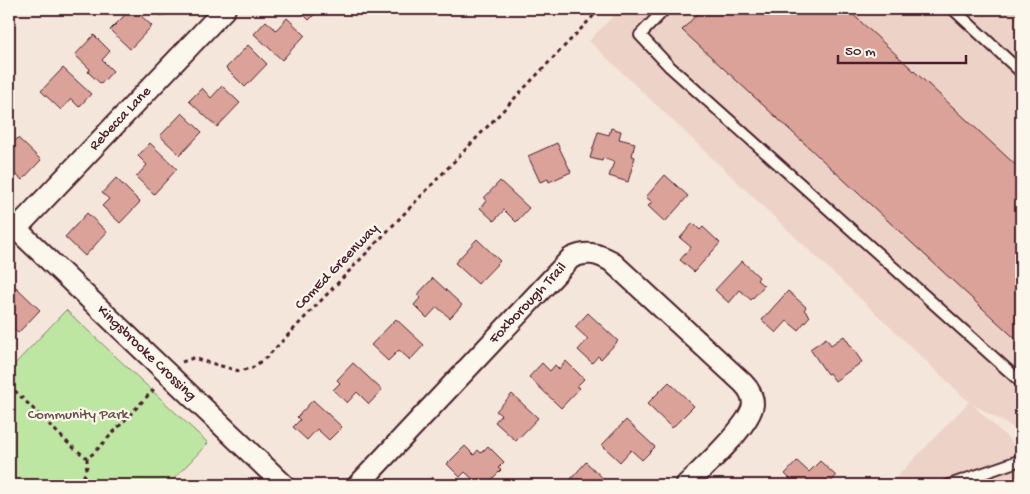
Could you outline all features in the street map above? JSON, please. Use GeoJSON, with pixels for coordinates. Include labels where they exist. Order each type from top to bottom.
{"type":"FeatureCollection","features":[{"type":"Feature","properties":{"kind":"street","name":"Rebecca Lane"},"geometry":{"type":"LineString","coordinates":[[12,225],[225,9]]}},
{"type":"Feature","properties":{"kind":"street","name":"Kingsbrooke Crossing"},"geometry":{"type":"LineString","coordinates":[[12,225],[284,485]]}},
{"type":"Feature","properties":{"kind":"street","name":"Foxborough Trail"},"geometry":{"type":"LineString","coordinates":[[358,485],[571,258],[580,254],[590,253],[601,255],[611,261],[743,383],[751,393],[753,403],[750,414],[742,426],[686,485]]}},
{"type":"Feature","properties":{"kind":"lane"},"geometry":{"type":"LineString","coordinates":[[664,9],[640,35],[669,66],[1021,382]]}},
{"type":"Feature","properties":{"kind":"lane"},"geometry":{"type":"LineString","coordinates":[[953,9],[1021,72]]}},
{"type":"Feature","properties":{"kind":"lane"},"geometry":{"type":"LineString","coordinates":[[949,485],[968,482],[1021,460]]}},
{"type":"Feature","properties":{"kind":"path","name":"ComEd Greenway"},"geometry":{"type":"LineString","coordinates":[[87,458],[168,374],[183,361],[193,358],[239,371],[252,368],[267,357],[600,9]]}},
{"type":"Feature","properties":{"kind":"path"},"geometry":{"type":"LineString","coordinates":[[9,385],[70,445],[87,458],[82,485]]}},
{"type":"Feature","properties":{"kind":"shaded area"},"geometry":{"type":"Polygon","coordinates":[[[620,9],[1021,9],[1021,432],[972,404],[1021,451],[1021,485],[889,485],[969,402],[589,41],[620,9]]]}},
{"type":"Feature","properties":{"kind":"green space","name":"Community Park"},"geometry":{"type":"Polygon","coordinates":[[[66,310],[208,443],[168,485],[9,485],[9,366],[11,368],[66,310]]]}},
{"type":"Feature","properties":{"kind":"building"},"geometry":{"type":"Polygon","coordinates":[[[131,9],[134,9],[152,26],[130,49],[110,30],[131,9]]]}},
{"type":"Feature","properties":{"kind":"building"},"geometry":{"type":"Polygon","coordinates":[[[154,9],[171,9],[163,17],[154,9]]]}},
{"type":"Feature","properties":{"kind":"building"},"geometry":{"type":"Polygon","coordinates":[[[298,9],[320,9],[309,20],[298,9]]]}},
{"type":"Feature","properties":{"kind":"building"},"geometry":{"type":"Polygon","coordinates":[[[702,9],[847,9],[1021,170],[1021,344],[682,30],[702,9]]]}},
{"type":"Feature","properties":{"kind":"building"},"geometry":{"type":"Polygon","coordinates":[[[287,18],[305,35],[282,60],[254,34],[266,21],[276,30],[287,18]]]}},
{"type":"Feature","properties":{"kind":"building"},"geometry":{"type":"Polygon","coordinates":[[[94,35],[110,51],[102,60],[113,71],[101,84],[88,72],[90,69],[75,55],[94,35]]]}},
{"type":"Feature","properties":{"kind":"building"},"geometry":{"type":"Polygon","coordinates":[[[248,45],[267,64],[245,87],[226,68],[248,45]]]}},
{"type":"Feature","properties":{"kind":"building"},"geometry":{"type":"Polygon","coordinates":[[[63,68],[91,94],[79,107],[71,99],[61,110],[41,91],[63,68]]]}},
{"type":"Feature","properties":{"kind":"building"},"geometry":{"type":"Polygon","coordinates":[[[222,86],[240,103],[217,127],[189,101],[202,88],[211,98],[222,86]]]}},
{"type":"Feature","properties":{"kind":"building"},"geometry":{"type":"Polygon","coordinates":[[[182,113],[202,132],[180,155],[160,136],[182,113]]]}},
{"type":"Feature","properties":{"kind":"building"},"geometry":{"type":"Polygon","coordinates":[[[611,128],[621,131],[619,139],[635,143],[632,156],[635,157],[628,182],[609,176],[614,162],[603,158],[602,161],[590,158],[598,132],[609,135],[611,128]]]}},
{"type":"Feature","properties":{"kind":"building"},"geometry":{"type":"Polygon","coordinates":[[[18,138],[41,160],[22,180],[9,168],[9,147],[18,138]]]}},
{"type":"Feature","properties":{"kind":"building"},"geometry":{"type":"Polygon","coordinates":[[[150,143],[177,169],[154,194],[136,177],[147,165],[138,156],[150,143]]]}},
{"type":"Feature","properties":{"kind":"building"},"geometry":{"type":"Polygon","coordinates":[[[557,143],[571,172],[549,182],[548,179],[540,182],[528,156],[557,143]]]}},
{"type":"Feature","properties":{"kind":"building"},"geometry":{"type":"Polygon","coordinates":[[[665,175],[688,196],[665,222],[648,206],[652,202],[646,197],[665,175]]]}},
{"type":"Feature","properties":{"kind":"building"},"geometry":{"type":"Polygon","coordinates":[[[116,178],[140,202],[120,223],[102,206],[109,199],[102,193],[116,178]]]}},
{"type":"Feature","properties":{"kind":"building"},"geometry":{"type":"Polygon","coordinates":[[[500,181],[529,208],[516,222],[504,210],[494,221],[480,208],[486,201],[484,198],[500,181]]]}},
{"type":"Feature","properties":{"kind":"building"},"geometry":{"type":"Polygon","coordinates":[[[87,213],[107,232],[85,256],[65,237],[87,213]]]}},
{"type":"Feature","properties":{"kind":"building"},"geometry":{"type":"Polygon","coordinates":[[[693,223],[700,230],[703,227],[720,243],[694,272],[680,260],[691,247],[680,238],[693,223]]]}},
{"type":"Feature","properties":{"kind":"building"},"geometry":{"type":"Polygon","coordinates":[[[477,239],[500,261],[478,284],[455,263],[477,239]]]}},
{"type":"Feature","properties":{"kind":"building"},"geometry":{"type":"Polygon","coordinates":[[[742,261],[759,277],[757,280],[764,286],[751,300],[740,290],[729,303],[715,290],[742,261]]]}},
{"type":"Feature","properties":{"kind":"building"},"geometry":{"type":"Polygon","coordinates":[[[433,278],[462,305],[450,318],[437,307],[427,318],[414,305],[420,298],[417,295],[433,278]]]}},
{"type":"Feature","properties":{"kind":"building"},"geometry":{"type":"Polygon","coordinates":[[[16,287],[40,310],[18,333],[9,325],[9,295],[16,287]]]}},
{"type":"Feature","properties":{"kind":"building"},"geometry":{"type":"Polygon","coordinates":[[[788,291],[806,307],[804,310],[810,316],[798,330],[787,321],[776,333],[762,320],[788,291]]]}},
{"type":"Feature","properties":{"kind":"building"},"geometry":{"type":"Polygon","coordinates":[[[588,313],[618,341],[601,359],[598,356],[592,363],[578,350],[588,339],[575,327],[588,313]]]}},
{"type":"Feature","properties":{"kind":"building"},"geometry":{"type":"Polygon","coordinates":[[[396,319],[424,345],[410,360],[399,350],[388,361],[371,345],[396,319]]]}},
{"type":"Feature","properties":{"kind":"building"},"geometry":{"type":"Polygon","coordinates":[[[844,336],[862,362],[835,381],[829,373],[827,374],[810,349],[826,338],[831,345],[844,336]]]}},
{"type":"Feature","properties":{"kind":"building"},"geometry":{"type":"Polygon","coordinates":[[[566,361],[584,379],[577,386],[580,388],[561,408],[529,377],[542,363],[550,371],[555,365],[559,369],[566,361]]]}},
{"type":"Feature","properties":{"kind":"building"},"geometry":{"type":"Polygon","coordinates":[[[353,363],[382,390],[369,404],[357,392],[347,403],[333,390],[340,383],[337,380],[353,363]]]}},
{"type":"Feature","properties":{"kind":"building"},"geometry":{"type":"Polygon","coordinates":[[[669,382],[694,406],[672,428],[647,404],[669,382]]]}},
{"type":"Feature","properties":{"kind":"building"},"geometry":{"type":"Polygon","coordinates":[[[512,394],[538,418],[516,441],[495,422],[501,415],[496,411],[512,394]]]}},
{"type":"Feature","properties":{"kind":"building"},"geometry":{"type":"Polygon","coordinates":[[[313,400],[342,427],[329,440],[317,429],[307,440],[293,427],[300,420],[297,417],[313,400]]]}},
{"type":"Feature","properties":{"kind":"building"},"geometry":{"type":"Polygon","coordinates":[[[626,420],[655,447],[642,460],[631,450],[620,462],[602,445],[626,420]]]}},
{"type":"Feature","properties":{"kind":"building"},"geometry":{"type":"Polygon","coordinates":[[[465,446],[474,455],[478,450],[481,453],[488,446],[504,462],[498,468],[501,470],[486,485],[479,485],[465,472],[460,477],[447,464],[465,446]]]}},
{"type":"Feature","properties":{"kind":"building"},"geometry":{"type":"Polygon","coordinates":[[[797,461],[809,472],[820,461],[836,476],[830,483],[832,485],[796,485],[785,474],[797,461]]]}},
{"type":"Feature","properties":{"kind":"building"},"geometry":{"type":"Polygon","coordinates":[[[586,462],[610,485],[570,485],[572,483],[570,480],[586,462]]]}},
{"type":"Feature","properties":{"kind":"building"},"geometry":{"type":"Polygon","coordinates":[[[432,477],[441,485],[424,485],[432,477]]]}}]}
